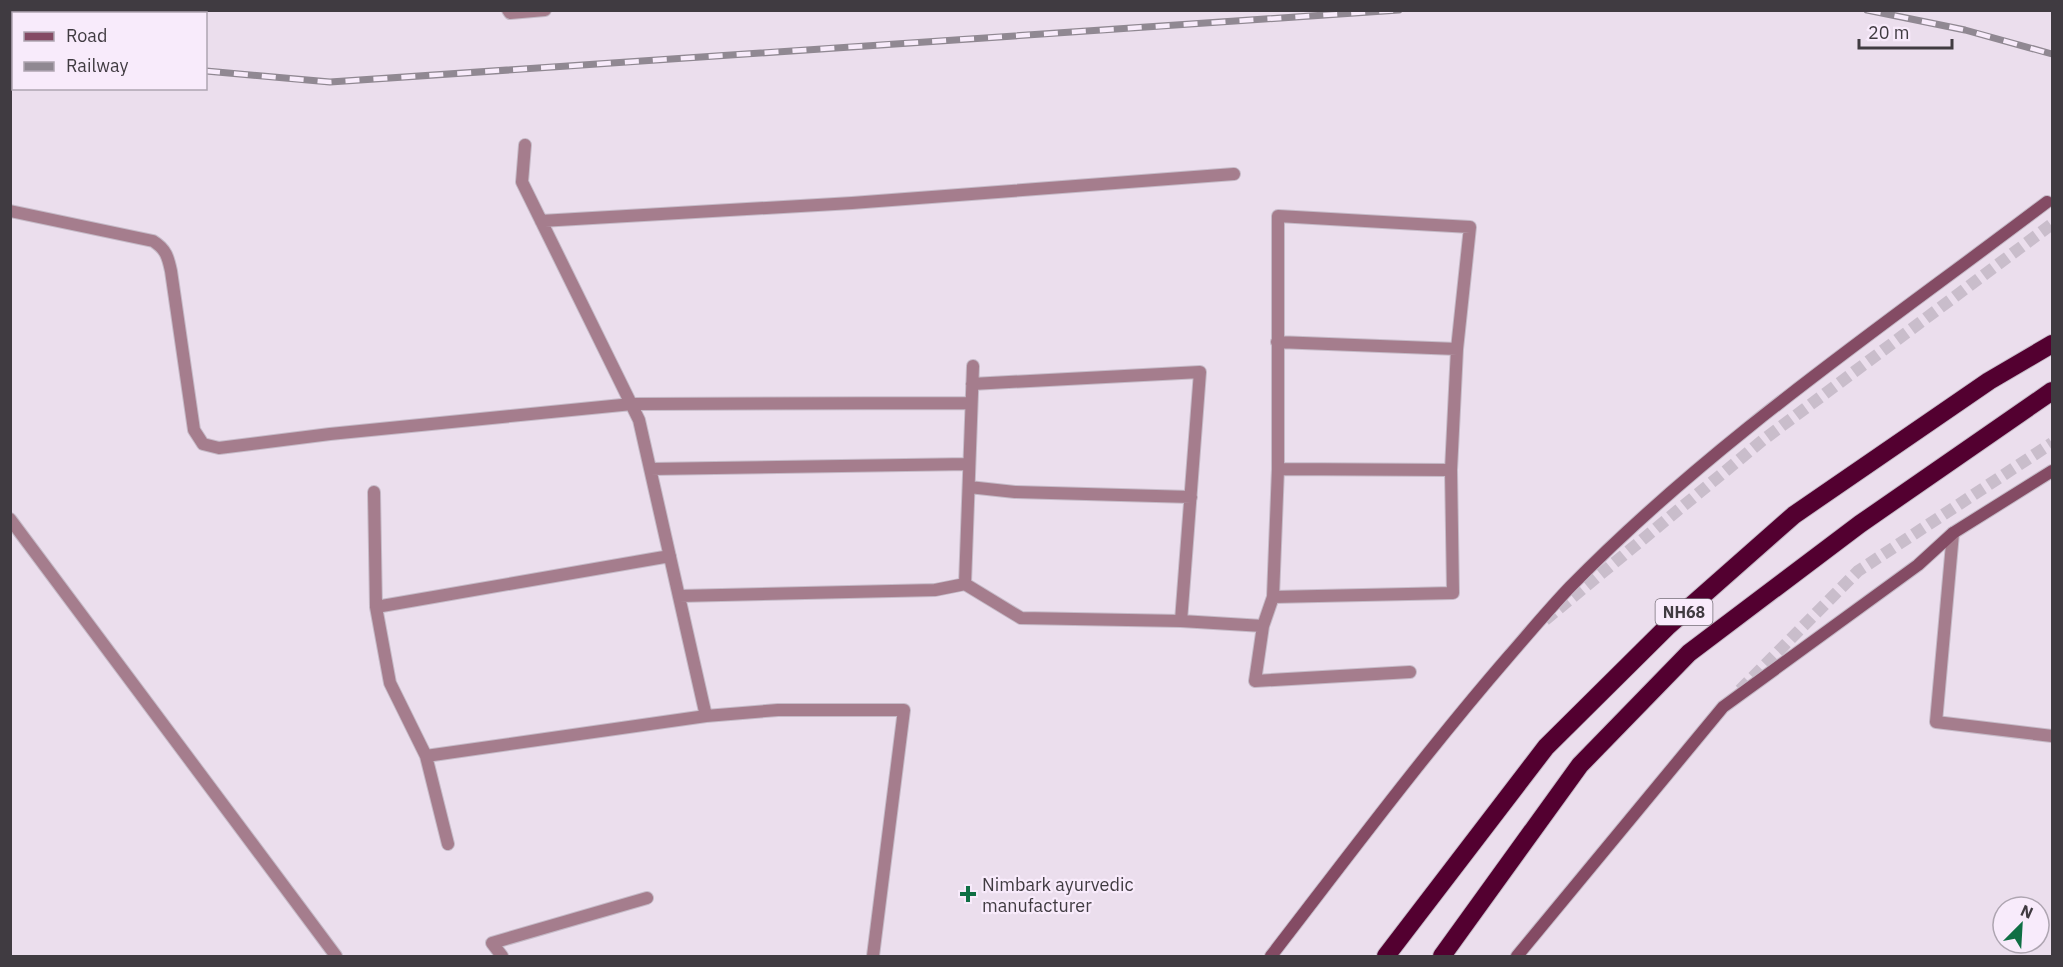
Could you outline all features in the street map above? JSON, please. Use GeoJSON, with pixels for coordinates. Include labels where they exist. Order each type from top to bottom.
{"type":"FeatureCollection","features":[{"type":"Feature","properties":{"kind":"highway","name":"NH68"},"geometry":{"type":"LineString","coordinates":[[1386,957],[1546,747],[1667,627],[1794,515],[1989,381],[2052,344]]}},
{"type":"Feature","properties":{"kind":"highway","name":"NH68"},"geometry":{"type":"LineString","coordinates":[[1442,957],[1580,765],[1689,653],[1860,524],[2052,391]]}},
{"type":"Feature","properties":{"kind":"street"},"geometry":{"type":"LineString","coordinates":[[508,10],[510,13],[544,10]]}},
{"type":"Feature","properties":{"kind":"street"},"geometry":{"type":"LineString","coordinates":[[525,145],[522,182],[639,420],[706,716]]}},
{"type":"Feature","properties":{"kind":"street"},"geometry":{"type":"LineString","coordinates":[[541,221],[852,203],[1234,174]]}},
{"type":"Feature","properties":{"kind":"street"},"geometry":{"type":"LineString","coordinates":[[1271,957],[1439,736],[1570,587],[1695,471],[1826,365],[1886,324],[2047,202]]}},
{"type":"Feature","properties":{"kind":"street"},"geometry":{"type":"LineString","coordinates":[[10,211],[153,241],[163,247],[168,256],[171,271],[194,430],[203,444],[219,448],[330,434],[632,404],[971,403]]}},
{"type":"Feature","properties":{"kind":"street"},"geometry":{"type":"LineString","coordinates":[[1273,597],[1453,593],[1451,470],[1457,350],[1470,227],[1278,216],[1278,469],[1273,597],[1263,626],[1255,681],[1410,672]]}},
{"type":"Feature","properties":{"kind":"street"},"geometry":{"type":"LineString","coordinates":[[1277,342],[1457,350]]}},
{"type":"Feature","properties":{"kind":"street"},"geometry":{"type":"LineString","coordinates":[[965,584],[973,366]]}},
{"type":"Feature","properties":{"kind":"street"},"geometry":{"type":"LineString","coordinates":[[972,384],[1200,372],[1181,621]]}},
{"type":"Feature","properties":{"kind":"street"},"geometry":{"type":"LineString","coordinates":[[650,469],[969,464]]}},
{"type":"Feature","properties":{"kind":"street"},"geometry":{"type":"LineString","coordinates":[[1278,469],[1451,470]]}},
{"type":"Feature","properties":{"kind":"street"},"geometry":{"type":"LineString","coordinates":[[1516,957],[1723,707],[1918,565],[1953,533],[2052,471]]}},
{"type":"Feature","properties":{"kind":"street"},"geometry":{"type":"LineString","coordinates":[[969,486],[1015,492],[1191,497]]}},
{"type":"Feature","properties":{"kind":"street"},"geometry":{"type":"LineString","coordinates":[[374,492],[376,607],[390,683],[426,756],[448,844]]}},
{"type":"Feature","properties":{"kind":"street"},"geometry":{"type":"LineString","coordinates":[[10,519],[336,957]]}},
{"type":"Feature","properties":{"kind":"street"},"geometry":{"type":"LineString","coordinates":[[1953,533],[1936,722],[2052,736]]}},
{"type":"Feature","properties":{"kind":"street"},"geometry":{"type":"LineString","coordinates":[[376,607],[670,556]]}},
{"type":"Feature","properties":{"kind":"street"},"geometry":{"type":"LineString","coordinates":[[679,596],[935,590],[965,584],[1020,618],[1181,621],[1263,626]]}},
{"type":"Feature","properties":{"kind":"street"},"geometry":{"type":"LineString","coordinates":[[426,756],[706,716],[777,710],[904,710],[873,957]]}},
{"type":"Feature","properties":{"kind":"street"},"geometry":{"type":"LineString","coordinates":[[502,957],[492,943],[647,898]]}},
{"type":"Feature","properties":{"kind":"tunnel"},"geometry":{"type":"LineString","coordinates":[[1545,620],[1763,440],[2052,224]]}},
{"type":"Feature","properties":{"kind":"tunnel"},"geometry":{"type":"LineString","coordinates":[[1740,690],[1858,571],[2052,443]]}},
{"type":"Feature","properties":{"kind":"railway"},"geometry":{"type":"LineString","coordinates":[[207,71],[330,82],[1399,10]]}},
{"type":"Feature","properties":{"kind":"railway"},"geometry":{"type":"LineString","coordinates":[[1867,10],[1965,30],[2052,54]]}},
{"type":"Feature","properties":{"kind":"place","name":"Nimbark ayurvedic manufacturer"},"geometry":{"type":"Point","coordinates":[968,894]}}]}
